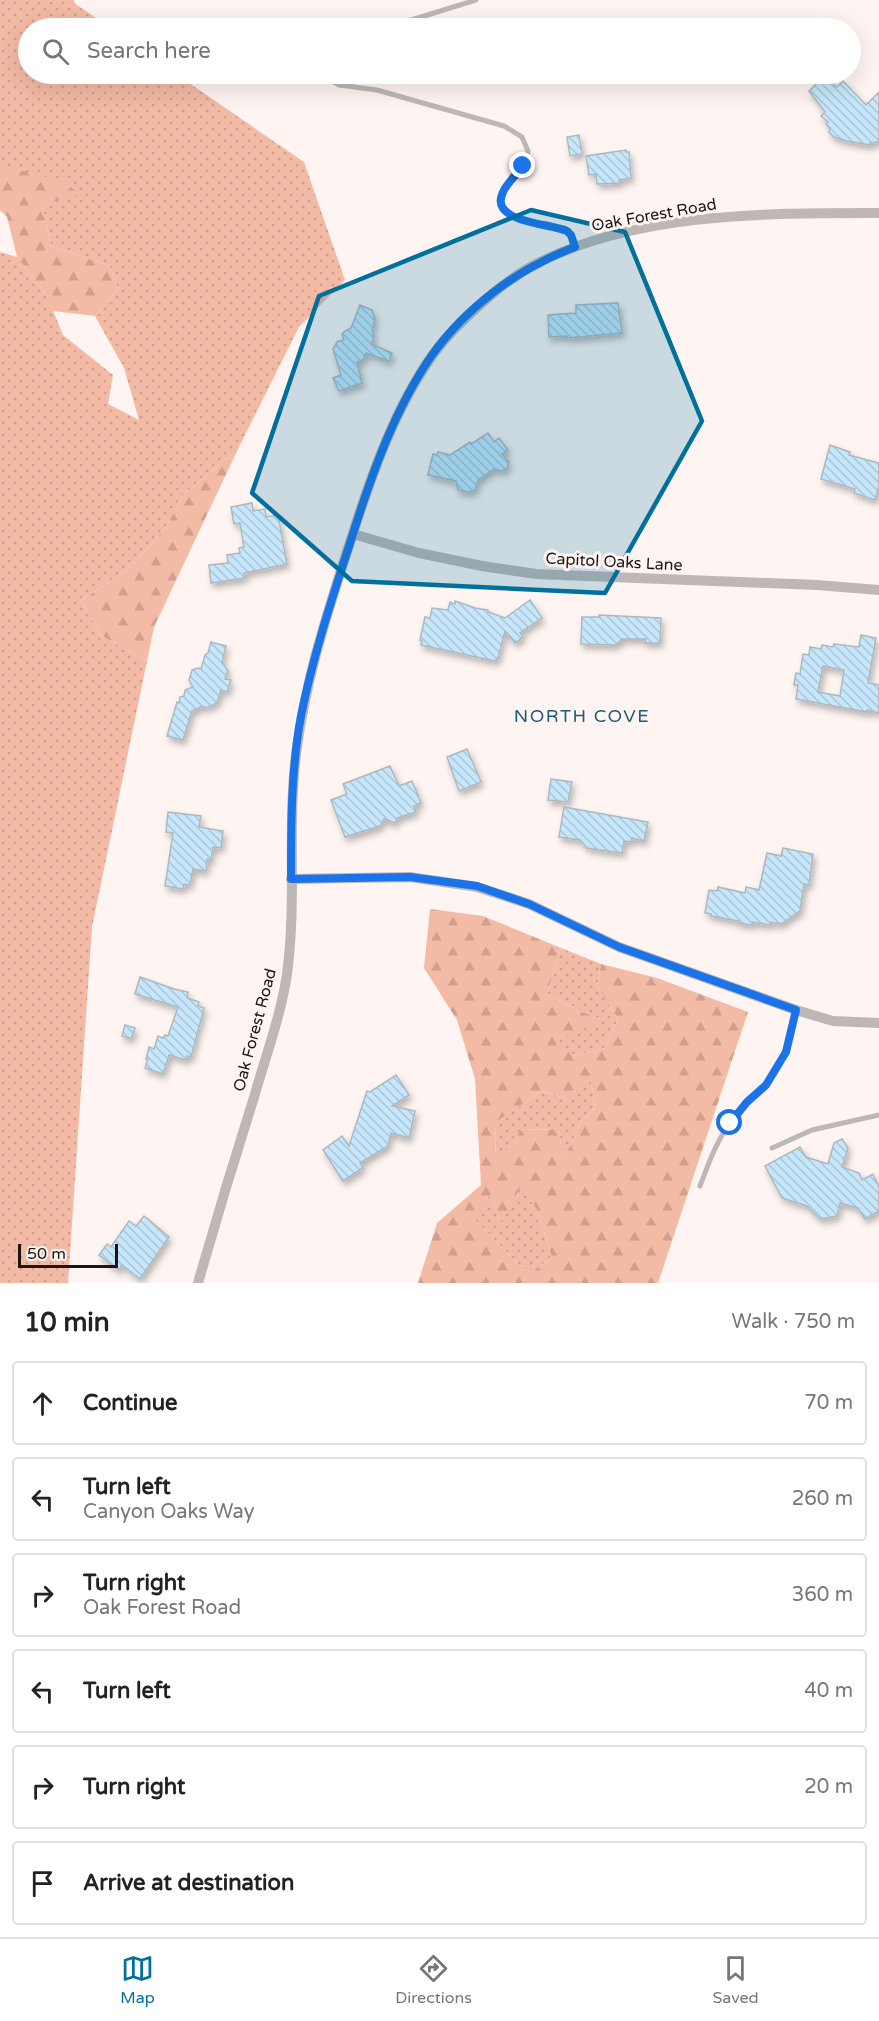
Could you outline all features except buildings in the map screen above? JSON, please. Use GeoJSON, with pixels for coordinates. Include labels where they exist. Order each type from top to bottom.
{"type":"FeatureCollection","features":[{"type":"Feature","properties":{"kind":"street","name":"Oak Forest Road"},"geometry":{"type":"LineString","coordinates":[[198,1283],[280,1006],[286,977],[290,943],[291,799],[301,716],[315,658],[369,480],[414,384],[432,355],[450,333],[495,290],[528,268],[593,240],[700,219],[783,213],[879,213]]}},
{"type":"Feature","properties":{"kind":"street","name":"Capitol Oaks Lane"},"geometry":{"type":"LineString","coordinates":[[352,534],[419,553],[536,574],[817,585],[879,590]]}},
{"type":"Feature","properties":{"kind":"street"},"geometry":{"type":"LineString","coordinates":[[291,879],[410,877],[477,886],[529,904],[619,947],[796,1010],[833,1021],[879,1023]]}},
{"type":"Feature","properties":{"kind":"lane"},"geometry":{"type":"LineString","coordinates":[[420,18],[476,0]]}},
{"type":"Feature","properties":{"kind":"lane"},"geometry":{"type":"LineString","coordinates":[[337,84],[377,90],[491,122],[514,131],[522,137],[528,151],[523,166],[503,191],[501,200],[503,207],[512,217],[567,231],[575,247]]}},
{"type":"Feature","properties":{"kind":"lane"},"geometry":{"type":"LineString","coordinates":[[700,1186],[714,1151],[730,1123],[747,1102],[766,1085],[786,1052],[796,1010]]}},
{"type":"Feature","properties":{"kind":"lane"},"geometry":{"type":"LineString","coordinates":[[772,1148],[812,1130],[879,1115]]}},
{"type":"Feature","properties":{"kind":"highlighted area"},"geometry":{"type":"Polygon","coordinates":[[[531,210],[625,232],[702,421],[605,593],[352,581],[252,493],[319,296],[531,210]]]}},
{"type":"Feature","properties":{"kind":"green space"},"geometry":{"type":"Polygon","coordinates":[[[0,0],[74,0],[74,3],[96,18],[18,18],[18,84],[191,84],[304,162],[345,280],[299,327],[238,449],[183,495],[166,527],[131,567],[81,601],[102,636],[147,661],[92,927],[68,1283],[0,1283],[0,252],[17,257],[47,296],[63,335],[113,375],[108,404],[139,420],[124,368],[95,316],[118,289],[110,266],[51,246],[42,205],[79,193],[0,165],[0,0]]]}},
{"type":"Feature","properties":{"kind":"green space"},"geometry":{"type":"Polygon","coordinates":[[[0,165],[62,181],[80,194],[42,205],[51,246],[110,266],[118,289],[95,316],[53,311],[47,296],[17,257],[7,217],[0,210],[0,165]]]}},
{"type":"Feature","properties":{"kind":"green space"},"geometry":{"type":"Polygon","coordinates":[[[238,449],[154,627],[147,661],[102,636],[81,601],[131,567],[166,527],[183,495],[238,449]]]}},
{"type":"Feature","properties":{"kind":"green space"},"geometry":{"type":"Polygon","coordinates":[[[430,909],[483,916],[561,948],[547,994],[582,1012],[602,1019],[557,1040],[575,1056],[605,1048],[618,1019],[597,986],[601,964],[657,978],[748,1012],[658,1283],[418,1283],[437,1223],[481,1185],[475,1079],[457,1020],[424,968],[430,909]],[[591,1080],[564,1098],[542,1091],[496,1122],[495,1164],[521,1130],[559,1129],[563,1161],[581,1122],[595,1108],[591,1080]],[[521,1186],[500,1223],[490,1195],[474,1218],[516,1262],[531,1273],[552,1257],[537,1210],[521,1186]]]}},
{"type":"Feature","properties":{"kind":"green space"},"geometry":{"type":"Polygon","coordinates":[[[561,948],[601,964],[597,986],[618,1019],[605,1048],[575,1056],[556,1040],[601,1019],[547,994],[561,948]]]}},
{"type":"Feature","properties":{"kind":"green space"},"geometry":{"type":"Polygon","coordinates":[[[591,1079],[595,1108],[581,1122],[563,1162],[559,1129],[521,1130],[495,1165],[496,1122],[542,1091],[564,1098],[591,1079]]]}},
{"type":"Feature","properties":{"kind":"green space"},"geometry":{"type":"Polygon","coordinates":[[[521,1185],[537,1210],[552,1257],[531,1273],[516,1262],[473,1218],[490,1195],[500,1222],[521,1185]]]}},
{"type":"Feature","properties":{"kind":"district","name":"NORTH COVE"},"geometry":{"type":"Point","coordinates":[582,716]}},
{"type":"Feature","properties":{"kind":"route"},"geometry":{"type":"LineString","coordinates":[[523,166],[501,195],[503,207],[512,217],[567,231],[575,247],[528,268],[495,290],[450,333],[432,355],[414,384],[384,446],[369,480],[342,565],[301,716],[291,799],[291,879],[410,877],[477,886],[529,904],[619,947],[796,1010],[786,1052],[766,1085],[747,1102],[730,1123]]}}]}
